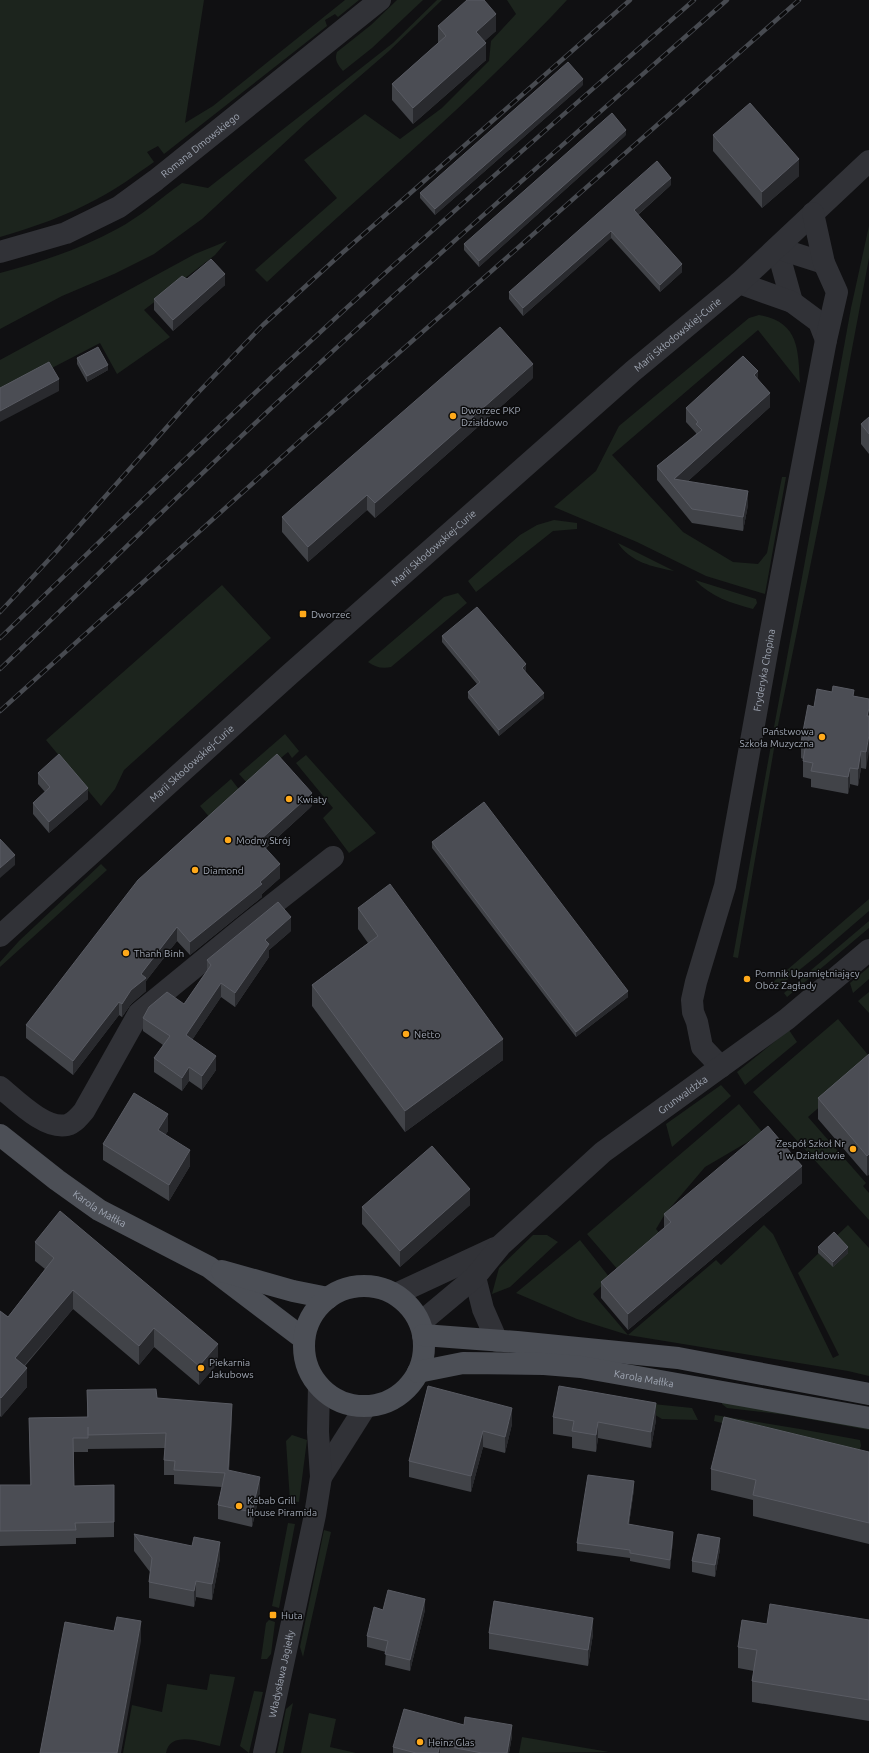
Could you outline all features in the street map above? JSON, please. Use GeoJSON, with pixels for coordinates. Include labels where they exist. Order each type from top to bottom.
{"type":"FeatureCollection","features":[{"type":"Feature","properties":{"kind":"main road","name":"Karola Małłka"},"geometry":{"type":"LineString","coordinates":[[0,1135],[57,1180],[99,1210],[209,1267],[304,1339]]}},
{"type":"Feature","properties":{"kind":"main road","name":"Karola Małłka"},"geometry":{"type":"LineString","coordinates":[[209,1267],[293,1291],[328,1298]]}},
{"type":"Feature","properties":{"kind":"main road"},"geometry":{"type":"LineString","coordinates":[[357,1286],[377,1287],[396,1294],[410,1306],[422,1329],[424,1354],[418,1372],[409,1386],[397,1396],[382,1404],[366,1406],[348,1404],[332,1397],[319,1386],[307,1364],[304,1352],[304,1339],[310,1320],[321,1304],[328,1298],[338,1292],[357,1286]]}},
{"type":"Feature","properties":{"kind":"main road"},"geometry":{"type":"LineString","coordinates":[[422,1329],[497,1341],[678,1358],[869,1394]]}},
{"type":"Feature","properties":{"kind":"main road","name":"Karola Małłka"},"geometry":{"type":"LineString","coordinates":[[418,1372],[463,1363],[544,1364],[581,1367],[869,1418]]}},
{"type":"Feature","properties":{"kind":"street","name":"Romana Dmowskiego"},"geometry":{"type":"LineString","coordinates":[[0,252],[66,233],[119,206],[156,180],[380,0]]}},
{"type":"Feature","properties":{"kind":"street","name":"Marii Skłodowskiej-Curie"},"geometry":{"type":"LineString","coordinates":[[0,936],[290,675],[628,376],[739,283],[869,161]]}},
{"type":"Feature","properties":{"kind":"street","name":"Fryderyka Chopina"},"geometry":{"type":"LineString","coordinates":[[722,1067],[714,1037],[697,1022],[693,1012],[692,1000],[725,886],[769,641],[826,340],[837,292],[824,263],[813,212]]}},
{"type":"Feature","properties":{"kind":"street"},"geometry":{"type":"LineString","coordinates":[[777,248],[824,263]]}},
{"type":"Feature","properties":{"kind":"street"},"geometry":{"type":"LineString","coordinates":[[777,248],[792,302]]}},
{"type":"Feature","properties":{"kind":"street"},"geometry":{"type":"LineString","coordinates":[[739,283],[792,302],[819,322],[826,340]]}},
{"type":"Feature","properties":{"kind":"street"},"geometry":{"type":"LineString","coordinates":[[0,1087],[45,1122],[56,1125],[67,1125],[76,1120],[84,1111],[140,1013],[232,936],[333,857]]}},
{"type":"Feature","properties":{"kind":"street","name":"Grunwaldzka"},"geometry":{"type":"LineString","coordinates":[[422,1329],[475,1277],[501,1245],[603,1152],[788,1019],[869,950]]}},
{"type":"Feature","properties":{"kind":"street","name":"Grunwaldzka"},"geometry":{"type":"LineString","coordinates":[[396,1294],[501,1245]]}},
{"type":"Feature","properties":{"kind":"street"},"geometry":{"type":"LineString","coordinates":[[475,1277],[483,1309],[497,1341]]}},
{"type":"Feature","properties":{"kind":"street","name":"Władysława Jagiełły"},"geometry":{"type":"LineString","coordinates":[[264,1753],[313,1523],[321,1477],[318,1432],[319,1386]]}},
{"type":"Feature","properties":{"kind":"street","name":"Władysława Jagiełły"},"geometry":{"type":"LineString","coordinates":[[321,1477],[366,1406]]}},
{"type":"Feature","properties":{"kind":"shaded area"},"geometry":{"type":"Polygon","coordinates":[[[0,0],[204,0],[185,123],[213,106],[345,0],[359,0],[338,17],[335,14],[325,20],[327,26],[164,154],[158,146],[147,152],[154,162],[119,186],[62,216],[0,237],[0,0]]]}},
{"type":"Feature","properties":{"kind":"shaded area"},"geometry":{"type":"Polygon","coordinates":[[[397,0],[423,0],[372,48],[343,71],[336,60],[337,52],[371,25],[397,0]]]}},
{"type":"Feature","properties":{"kind":"shaded area"},"geometry":{"type":"Polygon","coordinates":[[[437,0],[442,0],[389,51],[307,122],[202,219],[154,254],[114,274],[62,296],[0,329],[0,273],[89,243],[134,219],[182,183],[208,188],[393,43],[437,0]]]}},
{"type":"Feature","properties":{"kind":"shaded area"},"geometry":{"type":"Polygon","coordinates":[[[507,0],[567,0],[457,109],[267,282],[255,270],[337,198],[304,160],[365,114],[400,139],[442,108],[489,61],[491,41],[516,14],[507,0]]]}},
{"type":"Feature","properties":{"kind":"shaded area"},"geometry":{"type":"Polygon","coordinates":[[[869,226],[869,258],[826,488],[777,730],[774,727],[851,308],[869,226]]]}},
{"type":"Feature","properties":{"kind":"shaded area"},"geometry":{"type":"Polygon","coordinates":[[[227,241],[215,255],[144,310],[170,337],[117,374],[100,343],[0,395],[0,360],[195,254],[227,241]]]}},
{"type":"Feature","properties":{"kind":"shaded area"},"geometry":{"type":"Polygon","coordinates":[[[759,315],[782,324],[794,339],[797,348],[800,383],[758,330],[612,455],[683,532],[733,562],[758,564],[767,553],[782,477],[786,477],[765,594],[706,576],[637,542],[554,507],[596,471],[619,426],[749,318],[759,315]]]}},
{"type":"Feature","properties":{"kind":"shaded area"},"geometry":{"type":"Polygon","coordinates":[[[554,520],[577,523],[577,529],[553,531],[476,592],[468,581],[520,535],[537,525],[554,520]]]}},
{"type":"Feature","properties":{"kind":"shaded area"},"geometry":{"type":"Polygon","coordinates":[[[618,543],[674,571],[658,568],[635,559],[618,543]]]}},
{"type":"Feature","properties":{"kind":"shaded area"},"geometry":{"type":"Polygon","coordinates":[[[695,580],[756,599],[757,603],[753,609],[729,602],[708,591],[695,580]]]}},
{"type":"Feature","properties":{"kind":"shaded area"},"geometry":{"type":"Polygon","coordinates":[[[222,585],[271,638],[124,770],[115,789],[101,806],[46,740],[222,585]]]}},
{"type":"Feature","properties":{"kind":"shaded area"},"geometry":{"type":"Polygon","coordinates":[[[458,593],[467,603],[391,667],[379,667],[368,662],[444,597],[458,593]]]}},
{"type":"Feature","properties":{"kind":"shaded area"},"geometry":{"type":"Polygon","coordinates":[[[285,734],[299,751],[292,758],[288,752],[249,785],[239,774],[285,734]]]}},
{"type":"Feature","properties":{"kind":"shaded area"},"geometry":{"type":"Polygon","coordinates":[[[775,743],[738,958],[733,957],[771,745],[775,743]]]}},
{"type":"Feature","properties":{"kind":"shaded area"},"geometry":{"type":"Polygon","coordinates":[[[306,755],[376,833],[349,853],[323,818],[333,808],[296,763],[306,755]]]}},
{"type":"Feature","properties":{"kind":"shaded area"},"geometry":{"type":"Polygon","coordinates":[[[231,779],[241,792],[211,819],[200,806],[231,779]]]}},
{"type":"Feature","properties":{"kind":"shaded area"},"geometry":{"type":"Polygon","coordinates":[[[101,864],[107,870],[0,967],[0,962],[19,941],[101,864]]]}},
{"type":"Feature","properties":{"kind":"shaded area"},"geometry":{"type":"Polygon","coordinates":[[[869,899],[869,911],[777,988],[772,983],[869,899]]]}},
{"type":"Feature","properties":{"kind":"shaded area"},"geometry":{"type":"Polygon","coordinates":[[[869,921],[869,928],[787,997],[784,993],[869,921]]]}},
{"type":"Feature","properties":{"kind":"shaded area"},"geometry":{"type":"Polygon","coordinates":[[[869,967],[869,979],[853,993],[850,983],[869,967]]]}},
{"type":"Feature","properties":{"kind":"shaded area"},"geometry":{"type":"Polygon","coordinates":[[[869,992],[869,1013],[858,1001],[869,992]]]}},
{"type":"Feature","properties":{"kind":"shaded area"},"geometry":{"type":"Polygon","coordinates":[[[838,1019],[869,1056],[869,1064],[808,1117],[866,1183],[863,1186],[869,1193],[869,1220],[753,1092],[838,1019]]]}},
{"type":"Feature","properties":{"kind":"shaded area"},"geometry":{"type":"Polygon","coordinates":[[[789,1030],[797,1042],[745,1085],[737,1072],[789,1030]]]}},
{"type":"Feature","properties":{"kind":"shaded area"},"geometry":{"type":"Polygon","coordinates":[[[721,1085],[731,1096],[672,1147],[666,1124],[721,1085]]]}},
{"type":"Feature","properties":{"kind":"shaded area"},"geometry":{"type":"Polygon","coordinates":[[[739,1104],[763,1133],[705,1167],[665,1214],[656,1229],[661,1235],[619,1271],[587,1234],[739,1104]]]}},
{"type":"Feature","properties":{"kind":"shaded area"},"geometry":{"type":"Polygon","coordinates":[[[764,1225],[773,1234],[833,1358],[839,1355],[798,1273],[848,1225],[869,1248],[869,1376],[848,1371],[628,1335],[716,1260],[721,1265],[764,1225]]]}},
{"type":"Feature","properties":{"kind":"shaded area"},"geometry":{"type":"Polygon","coordinates":[[[533,1235],[547,1235],[558,1242],[510,1287],[492,1294],[499,1268],[533,1235]]]}},
{"type":"Feature","properties":{"kind":"shaded area"},"geometry":{"type":"Polygon","coordinates":[[[580,1240],[610,1278],[593,1294],[628,1335],[577,1319],[516,1293],[580,1240]]]}},
{"type":"Feature","properties":{"kind":"shaded area"},"geometry":{"type":"Polygon","coordinates":[[[722,1401],[869,1423],[869,1430],[787,1415],[727,1408],[722,1404],[722,1401]]]}},
{"type":"Feature","properties":{"kind":"shaded area"},"geometry":{"type":"Polygon","coordinates":[[[653,1404],[692,1408],[698,1420],[662,1419],[652,1413],[653,1404]]]}},
{"type":"Feature","properties":{"kind":"shaded area"},"geometry":{"type":"Polygon","coordinates":[[[715,1415],[860,1440],[861,1446],[857,1457],[714,1421],[715,1415]]]}},
{"type":"Feature","properties":{"kind":"shaded area"},"geometry":{"type":"Polygon","coordinates":[[[292,1435],[307,1440],[299,1502],[290,1501],[286,1441],[292,1435]]]}},
{"type":"Feature","properties":{"kind":"shaded area"},"geometry":{"type":"Polygon","coordinates":[[[288,1523],[295,1524],[279,1608],[272,1606],[288,1523]]]}},
{"type":"Feature","properties":{"kind":"shaded area"},"geometry":{"type":"Polygon","coordinates":[[[324,1530],[331,1532],[303,1657],[300,1647],[324,1530]]]}},
{"type":"Feature","properties":{"kind":"shaded area"},"geometry":{"type":"Polygon","coordinates":[[[269,1620],[275,1622],[271,1654],[267,1659],[261,1659],[266,1623],[269,1620]]]}},
{"type":"Feature","properties":{"kind":"shaded area"},"geometry":{"type":"Polygon","coordinates":[[[210,1674],[235,1677],[220,1746],[188,1739],[181,1739],[174,1741],[169,1746],[166,1753],[123,1753],[132,1705],[162,1712],[167,1684],[207,1690],[210,1674]]]}},
{"type":"Feature","properties":{"kind":"shaded area"},"geometry":{"type":"Polygon","coordinates":[[[254,1691],[263,1692],[249,1753],[240,1746],[254,1691]]]}},
{"type":"Feature","properties":{"kind":"shaded area"},"geometry":{"type":"Polygon","coordinates":[[[293,1703],[283,1753],[277,1753],[286,1709],[293,1703]]]}},
{"type":"Feature","properties":{"kind":"shaded area"},"geometry":{"type":"Polygon","coordinates":[[[309,1713],[336,1719],[330,1747],[356,1753],[301,1753],[309,1713]]]}},
{"type":"Feature","properties":{"kind":"shaded area"},"geometry":{"type":"Polygon","coordinates":[[[522,1737],[609,1752],[519,1753],[522,1737]]]}},
{"type":"Feature","properties":{"kind":"building"},"geometry":{"type":"Polygon","coordinates":[[[467,0],[484,0],[496,14],[476,32],[486,43],[413,108],[392,84],[446,36],[438,26],[467,0]]]}},
{"type":"Feature","properties":{"kind":"building"},"geometry":{"type":"Polygon","coordinates":[[[568,62],[583,79],[435,209],[420,193],[568,62]]]}},
{"type":"Feature","properties":{"kind":"building"},"geometry":{"type":"Polygon","coordinates":[[[750,103],[799,159],[762,192],[713,135],[750,103]]]}},
{"type":"Feature","properties":{"kind":"building"},"geometry":{"type":"Polygon","coordinates":[[[612,113],[626,130],[479,261],[464,244],[612,113]]]}},
{"type":"Feature","properties":{"kind":"building"},"geometry":{"type":"Polygon","coordinates":[[[657,161],[671,178],[634,210],[682,264],[660,285],[611,231],[523,308],[509,292],[657,161]]]}},
{"type":"Feature","properties":{"kind":"building"},"geometry":{"type":"Polygon","coordinates":[[[211,259],[225,274],[173,320],[154,299],[182,276],[187,279],[211,259]]]}},
{"type":"Feature","properties":{"kind":"building"},"geometry":{"type":"Polygon","coordinates":[[[500,327],[533,364],[375,503],[367,495],[308,547],[282,517],[500,327]]]}},
{"type":"Feature","properties":{"kind":"building"},"geometry":{"type":"Polygon","coordinates":[[[98,347],[108,365],[87,376],[77,358],[98,347]]]}},
{"type":"Feature","properties":{"kind":"building"},"geometry":{"type":"Polygon","coordinates":[[[743,356],[758,371],[754,375],[770,393],[674,479],[748,491],[743,517],[692,509],[657,466],[702,430],[696,424],[698,422],[686,408],[743,356]]]}},
{"type":"Feature","properties":{"kind":"building"},"geometry":{"type":"Polygon","coordinates":[[[49,362],[59,379],[0,411],[0,388],[49,362]]]}},
{"type":"Feature","properties":{"kind":"building"},"geometry":{"type":"Polygon","coordinates":[[[869,417],[869,434],[861,424],[869,417]]]}},
{"type":"Feature","properties":{"kind":"building"},"geometry":{"type":"Polygon","coordinates":[[[477,607],[526,664],[522,668],[544,693],[499,730],[468,692],[480,682],[442,636],[477,607]]]}},
{"type":"Feature","properties":{"kind":"building"},"geometry":{"type":"Polygon","coordinates":[[[833,686],[854,690],[853,696],[869,699],[867,716],[869,716],[869,735],[866,752],[861,751],[858,769],[850,768],[848,777],[811,771],[813,763],[803,761],[806,743],[801,742],[808,705],[814,707],[817,689],[832,692],[833,686]]]}},
{"type":"Feature","properties":{"kind":"building"},"geometry":{"type":"Polygon","coordinates":[[[59,754],[88,788],[49,822],[33,803],[50,787],[38,773],[59,754]]]}},
{"type":"Feature","properties":{"kind":"building"},"geometry":{"type":"Polygon","coordinates":[[[277,754],[312,793],[259,841],[280,864],[260,882],[262,884],[190,942],[177,927],[141,974],[146,978],[131,990],[122,1004],[119,1002],[73,1061],[26,1025],[138,880],[277,754]]]}},
{"type":"Feature","properties":{"kind":"building"},"geometry":{"type":"Polygon","coordinates":[[[484,802],[628,991],[576,1032],[432,842],[484,802]]]}},
{"type":"Feature","properties":{"kind":"building"},"geometry":{"type":"Polygon","coordinates":[[[0,839],[15,855],[0,868],[0,839]]]}},
{"type":"Feature","properties":{"kind":"building"},"geometry":{"type":"Polygon","coordinates":[[[390,884],[503,1039],[405,1111],[312,985],[378,936],[358,908],[390,884]]]}},
{"type":"Feature","properties":{"kind":"building"},"geometry":{"type":"Polygon","coordinates":[[[278,902],[291,917],[265,940],[269,944],[235,993],[221,983],[186,1035],[216,1056],[202,1076],[189,1067],[182,1078],[154,1058],[170,1036],[143,1018],[149,1007],[167,992],[184,1004],[211,965],[207,960],[278,902]]]}},
{"type":"Feature","properties":{"kind":"building"},"geometry":{"type":"Polygon","coordinates":[[[869,1054],[869,1154],[867,1156],[818,1098],[869,1054]]]}},
{"type":"Feature","properties":{"kind":"building"},"geometry":{"type":"Polygon","coordinates":[[[134,1093],[168,1114],[158,1130],[190,1150],[169,1185],[103,1144],[134,1093]]]}},
{"type":"Feature","properties":{"kind":"building"},"geometry":{"type":"Polygon","coordinates":[[[768,1126],[802,1166],[628,1314],[601,1282],[671,1222],[664,1214],[768,1126]]]}},
{"type":"Feature","properties":{"kind":"building"},"geometry":{"type":"Polygon","coordinates":[[[432,1146],[470,1189],[400,1251],[362,1207],[432,1146]]]}},
{"type":"Feature","properties":{"kind":"building"},"geometry":{"type":"Polygon","coordinates":[[[60,1211],[218,1344],[199,1366],[154,1328],[139,1346],[73,1290],[15,1358],[27,1368],[1,1398],[0,1397],[0,1311],[8,1317],[54,1258],[35,1242],[60,1211]]]}},
{"type":"Feature","properties":{"kind":"building"},"geometry":{"type":"Polygon","coordinates":[[[834,1232],[848,1247],[833,1262],[818,1247],[834,1232]]]}},
{"type":"Feature","properties":{"kind":"building"},"geometry":{"type":"Polygon","coordinates":[[[428,1386],[512,1408],[505,1437],[483,1431],[471,1476],[409,1461],[428,1386]]]}},
{"type":"Feature","properties":{"kind":"building"},"geometry":{"type":"Polygon","coordinates":[[[559,1386],[656,1403],[651,1432],[598,1422],[596,1435],[572,1431],[574,1421],[553,1417],[559,1386]]]}},
{"type":"Feature","properties":{"kind":"building"},"geometry":{"type":"Polygon","coordinates":[[[156,1389],[157,1398],[232,1404],[228,1470],[260,1477],[252,1512],[218,1505],[225,1473],[174,1470],[175,1461],[164,1460],[166,1433],[88,1435],[88,1438],[73,1438],[74,1486],[114,1485],[114,1522],[75,1523],[76,1530],[0,1531],[0,1485],[31,1485],[29,1418],[88,1417],[87,1390],[156,1389]]]}},
{"type":"Feature","properties":{"kind":"building"},"geometry":{"type":"Polygon","coordinates":[[[724,1417],[869,1452],[869,1523],[753,1495],[756,1480],[711,1469],[724,1417]]]}},
{"type":"Feature","properties":{"kind":"building"},"geometry":{"type":"Polygon","coordinates":[[[588,1475],[634,1481],[628,1524],[673,1532],[670,1560],[630,1553],[630,1550],[577,1543],[588,1475]]]}},
{"type":"Feature","properties":{"kind":"building"},"geometry":{"type":"Polygon","coordinates":[[[134,1534],[192,1546],[194,1537],[220,1542],[212,1584],[196,1581],[194,1591],[149,1582],[152,1558],[134,1534]]]}},
{"type":"Feature","properties":{"kind":"building"},"geometry":{"type":"Polygon","coordinates":[[[698,1534],[720,1538],[715,1565],[692,1561],[698,1534]]]}},
{"type":"Feature","properties":{"kind":"building"},"geometry":{"type":"Polygon","coordinates":[[[388,1590],[425,1599],[410,1660],[385,1654],[388,1641],[367,1636],[374,1607],[383,1610],[388,1590]]]}},
{"type":"Feature","properties":{"kind":"building"},"geometry":{"type":"Polygon","coordinates":[[[494,1601],[593,1618],[588,1650],[489,1633],[494,1601]]]}},
{"type":"Feature","properties":{"kind":"building"},"geometry":{"type":"Polygon","coordinates":[[[770,1604],[869,1620],[869,1700],[752,1681],[757,1650],[738,1647],[742,1620],[767,1624],[770,1604]]]}},
{"type":"Feature","properties":{"kind":"building"},"geometry":{"type":"Polygon","coordinates":[[[117,1617],[141,1621],[117,1753],[40,1753],[65,1622],[114,1631],[117,1617]]]}},
{"type":"Feature","properties":{"kind":"building"},"geometry":{"type":"Polygon","coordinates":[[[404,1709],[464,1725],[465,1717],[512,1725],[507,1753],[482,1753],[440,1745],[438,1753],[416,1753],[393,1747],[404,1709]]]}},
{"type":"Feature","properties":{"kind":"railway"},"geometry":{"type":"LineString","coordinates":[[0,612],[55,553],[190,401],[263,325],[341,254],[630,0]]}},
{"type":"Feature","properties":{"kind":"railway"},"geometry":{"type":"LineString","coordinates":[[0,638],[196,449],[315,337],[456,209],[694,0]]}},
{"type":"Feature","properties":{"kind":"railway"},"geometry":{"type":"LineString","coordinates":[[0,669],[220,457],[347,338],[509,192],[727,0]]}},
{"type":"Feature","properties":{"kind":"railway"},"geometry":{"type":"LineString","coordinates":[[0,711],[343,402],[799,0]]}},
{"type":"Feature","properties":{"kind":"place","name":"Dworzec PKP Działdowo"},"geometry":{"type":"Point","coordinates":[453,416]}},
{"type":"Feature","properties":{"kind":"place","name":"Dworzec"},"geometry":{"type":"Point","coordinates":[303,614]}},
{"type":"Feature","properties":{"kind":"place","name":"Państwowa Szkoła Muzyczna"},"geometry":{"type":"Point","coordinates":[822,737]}},
{"type":"Feature","properties":{"kind":"place","name":"Kwiaty"},"geometry":{"type":"Point","coordinates":[289,799]}},
{"type":"Feature","properties":{"kind":"place","name":"Modny Strój"},"geometry":{"type":"Point","coordinates":[228,840]}},
{"type":"Feature","properties":{"kind":"place","name":"Diamond"},"geometry":{"type":"Point","coordinates":[195,870]}},
{"type":"Feature","properties":{"kind":"place","name":"Thanh Binh"},"geometry":{"type":"Point","coordinates":[126,953]}},
{"type":"Feature","properties":{"kind":"place","name":"Pomnik Upamiętniający Obóz Zagłady"},"geometry":{"type":"Point","coordinates":[747,979]}},
{"type":"Feature","properties":{"kind":"place","name":"Netto"},"geometry":{"type":"Point","coordinates":[406,1034]}},
{"type":"Feature","properties":{"kind":"place","name":"Zespół Szkoł Nr 1 w Działdowie"},"geometry":{"type":"Point","coordinates":[853,1149]}},
{"type":"Feature","properties":{"kind":"place","name":"Piekarnia Jakubows"},"geometry":{"type":"Point","coordinates":[201,1368]}},
{"type":"Feature","properties":{"kind":"place","name":"Kebab Grill House Piramida"},"geometry":{"type":"Point","coordinates":[239,1506]}},
{"type":"Feature","properties":{"kind":"place","name":"Huta"},"geometry":{"type":"Point","coordinates":[273,1615]}},
{"type":"Feature","properties":{"kind":"place","name":"Heinz Glas"},"geometry":{"type":"Point","coordinates":[420,1742]}}]}
